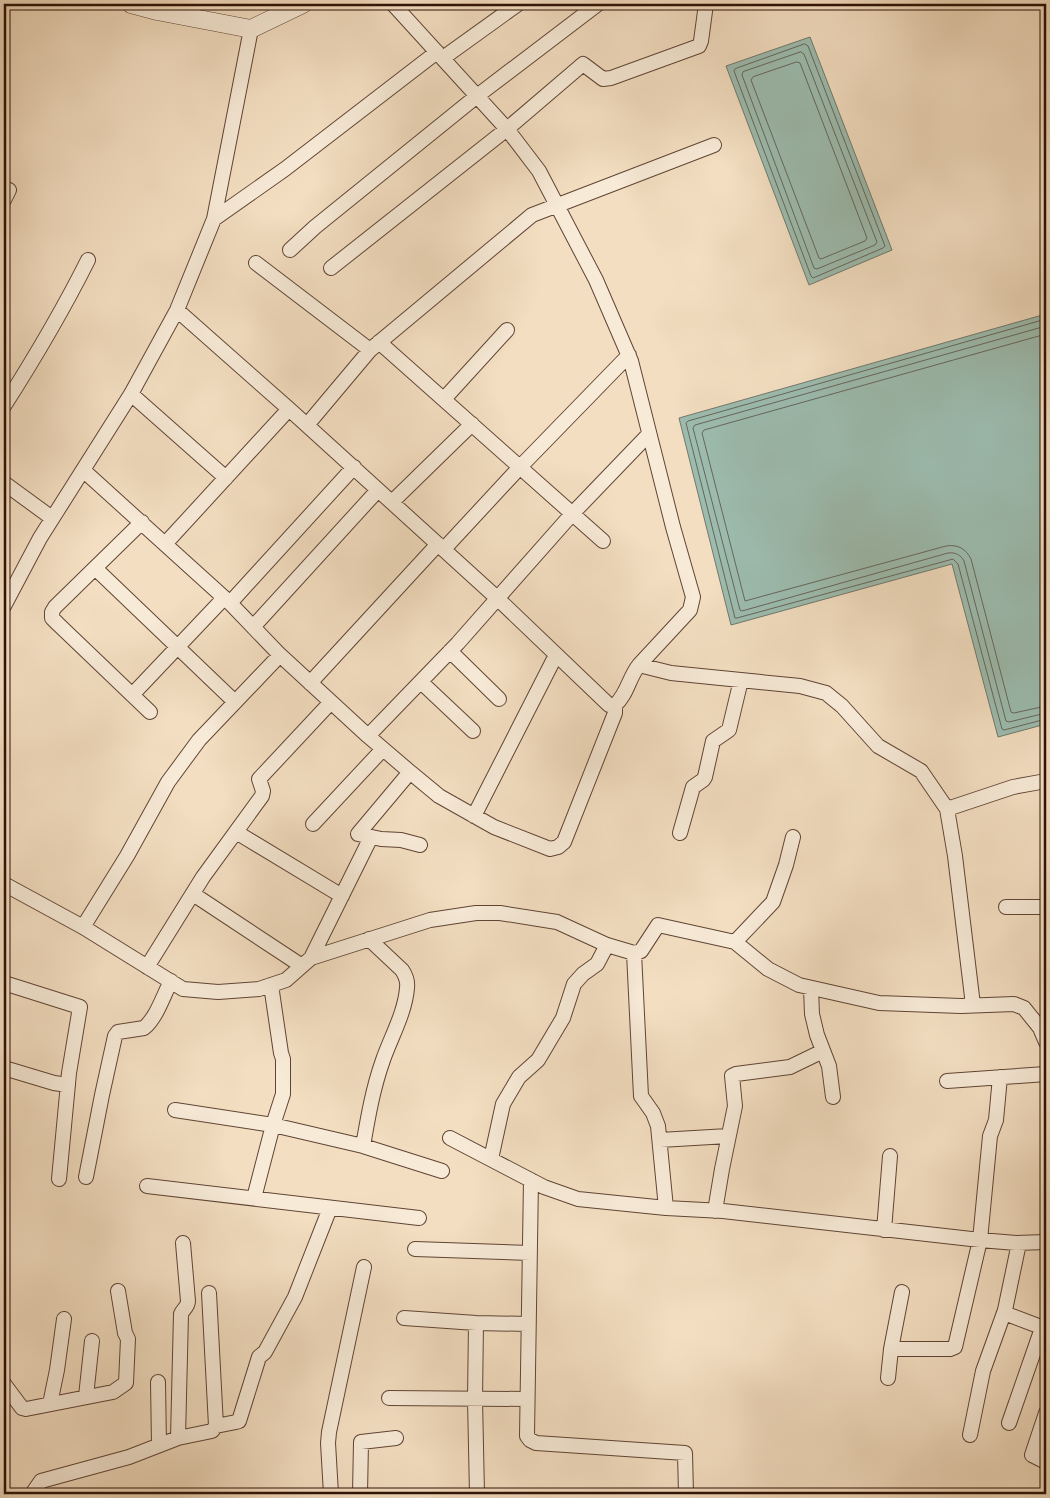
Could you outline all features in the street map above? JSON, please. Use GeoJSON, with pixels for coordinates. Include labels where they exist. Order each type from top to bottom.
{"type":"FeatureCollection","features":[{"type":"Feature","properties":{"kind":"street"},"geometry":{"type":"LineString","coordinates":[[130,4],[251,29],[303,4]]}},
{"type":"Feature","properties":{"kind":"street"},"geometry":{"type":"LineString","coordinates":[[176,310],[441,546],[609,705],[615,705],[620,701],[634,671],[690,610],[693,597],[629,355],[596,280],[539,171],[507,128],[393,4]]}},
{"type":"Feature","properties":{"kind":"street"},"geometry":{"type":"LineString","coordinates":[[214,219],[285,170],[440,55],[518,4]]}},
{"type":"Feature","properties":{"kind":"street"},"geometry":{"type":"LineString","coordinates":[[290,250],[315,227],[477,96],[598,4]]}},
{"type":"Feature","properties":{"kind":"street"},"geometry":{"type":"LineString","coordinates":[[331,268],[507,128],[583,64],[603,78],[610,78],[699,46],[706,4]]}},
{"type":"Feature","properties":{"kind":"street"},"geometry":{"type":"LineString","coordinates":[[4,606],[40,538],[131,394],[176,310],[214,219],[251,29]]}},
{"type":"Feature","properties":{"kind":"street"},"geometry":{"type":"LineString","coordinates":[[307,425],[374,346],[532,215],[714,145]]}},
{"type":"Feature","properties":{"kind":"street"},"geometry":{"type":"LineString","coordinates":[[4,406],[71,294],[88,260]]}},
{"type":"Feature","properties":{"kind":"street"},"geometry":{"type":"LineString","coordinates":[[256,263],[374,346],[444,399],[603,541]]}},
{"type":"Feature","properties":{"kind":"street"},"geometry":{"type":"LineString","coordinates":[[444,399],[506,330]]}},
{"type":"Feature","properties":{"kind":"street"},"geometry":{"type":"LineString","coordinates":[[310,683],[441,546],[629,355]]}},
{"type":"Feature","properties":{"kind":"street"},"geometry":{"type":"LineString","coordinates":[[131,394],[226,478]]}},
{"type":"Feature","properties":{"kind":"street"},"geometry":{"type":"LineString","coordinates":[[165,544],[289,409]]}},
{"type":"Feature","properties":{"kind":"street"},"geometry":{"type":"LineString","coordinates":[[392,502],[472,424]]}},
{"type":"Feature","properties":{"kind":"street"},"geometry":{"type":"LineString","coordinates":[[368,736],[450,652],[572,514],[650,434]]}},
{"type":"Feature","properties":{"kind":"street"},"geometry":{"type":"LineString","coordinates":[[132,695],[178,647],[227,601],[354,467]]}},
{"type":"Feature","properties":{"kind":"street"},"geometry":{"type":"LineString","coordinates":[[83,470],[227,601],[280,655],[368,736],[439,796],[494,827],[550,849],[558,847],[564,842],[615,713],[615,705]]}},
{"type":"Feature","properties":{"kind":"street"},"geometry":{"type":"LineString","coordinates":[[4,483],[52,518]]}},
{"type":"Feature","properties":{"kind":"street"},"geometry":{"type":"LineString","coordinates":[[253,627],[378,490]]}},
{"type":"Feature","properties":{"kind":"street"},"geometry":{"type":"LineString","coordinates":[[142,522],[55,607],[52,612],[52,618],[150,712]]}},
{"type":"Feature","properties":{"kind":"street"},"geometry":{"type":"LineString","coordinates":[[95,568],[235,702]]}},
{"type":"Feature","properties":{"kind":"street"},"geometry":{"type":"LineString","coordinates":[[450,652],[499,699]]}},
{"type":"Feature","properties":{"kind":"street"},"geometry":{"type":"LineString","coordinates":[[83,927],[168,782],[199,740],[280,655]]}},
{"type":"Feature","properties":{"kind":"street"},"geometry":{"type":"LineString","coordinates":[[474,816],[556,655]]}},
{"type":"Feature","properties":{"kind":"street"},"geometry":{"type":"LineString","coordinates":[[639,665],[671,673],[800,686],[826,693],[842,706],[878,746],[921,771],[947,809],[955,856],[973,1005]]}},
{"type":"Feature","properties":{"kind":"street"},"geometry":{"type":"LineString","coordinates":[[680,833],[693,787],[705,777],[713,741],[729,730],[741,680]]}},
{"type":"Feature","properties":{"kind":"street"},"geometry":{"type":"LineString","coordinates":[[421,682],[473,731]]}},
{"type":"Feature","properties":{"kind":"street"},"geometry":{"type":"LineString","coordinates":[[147,967],[193,894],[262,796],[263,791],[258,779],[331,702]]}},
{"type":"Feature","properties":{"kind":"street"},"geometry":{"type":"LineString","coordinates":[[312,824],[383,749]]}},
{"type":"Feature","properties":{"kind":"street"},"geometry":{"type":"LineString","coordinates":[[410,772],[358,834],[401,840],[420,845]]}},
{"type":"Feature","properties":{"kind":"street"},"geometry":{"type":"LineString","coordinates":[[947,809],[1013,786],[1046,781]]}},
{"type":"Feature","properties":{"kind":"street"},"geometry":{"type":"LineString","coordinates":[[236,832],[342,896]]}},
{"type":"Feature","properties":{"kind":"street"},"geometry":{"type":"LineString","coordinates":[[4,884],[83,927],[183,989],[218,992],[260,989],[286,980],[306,962],[371,837]]}},
{"type":"Feature","properties":{"kind":"street"},"geometry":{"type":"LineString","coordinates":[[735,942],[773,902],[786,865],[793,837]]}},
{"type":"Feature","properties":{"kind":"street"},"geometry":{"type":"LineString","coordinates":[[193,894],[306,962]]}},
{"type":"Feature","properties":{"kind":"street"},"geometry":{"type":"LineString","coordinates":[[1006,907],[1046,907]]}},
{"type":"Feature","properties":{"kind":"street"},"geometry":{"type":"LineString","coordinates":[[306,962],[369,939],[430,920],[476,913],[500,913],[557,922],[607,944],[634,953],[641,951],[658,925],[735,942],[768,969],[799,986],[880,1003],[1014,1004],[1024,1008],[1043,1024],[1046,1042]]}},
{"type":"Feature","properties":{"kind":"street"},"geometry":{"type":"LineString","coordinates":[[363,1146],[372,1094],[405,1003],[408,986],[406,976],[402,970],[369,939]]}},
{"type":"Feature","properties":{"kind":"street"},"geometry":{"type":"LineString","coordinates":[[491,1159],[503,1104],[519,1077],[538,1060],[563,1018],[574,984],[583,974],[597,964],[607,944]]}},
{"type":"Feature","properties":{"kind":"street"},"geometry":{"type":"LineString","coordinates":[[634,953],[641,1096],[653,1113],[658,1126],[666,1208]]}},
{"type":"Feature","properties":{"kind":"street"},"geometry":{"type":"LineString","coordinates":[[86,1177],[115,1036],[118,1032],[147,1026],[154,1017],[171,981]]}},
{"type":"Feature","properties":{"kind":"street"},"geometry":{"type":"LineString","coordinates":[[4,984],[80,1007],[68,1085],[59,1179]]}},
{"type":"Feature","properties":{"kind":"street"},"geometry":{"type":"LineString","coordinates":[[254,1198],[273,1125],[284,1094],[284,1060],[281,1053],[271,985]]}},
{"type":"Feature","properties":{"kind":"street"},"geometry":{"type":"LineString","coordinates":[[810,988],[812,1014],[817,1035],[830,1066],[833,1097]]}},
{"type":"Feature","properties":{"kind":"street"},"geometry":{"type":"LineString","coordinates":[[715,1211],[734,1106],[732,1076],[790,1067],[823,1051]]}},
{"type":"Feature","properties":{"kind":"street"},"geometry":{"type":"LineString","coordinates":[[4,1068],[54,1083],[68,1085]]}},
{"type":"Feature","properties":{"kind":"street"},"geometry":{"type":"LineString","coordinates":[[947,1081],[1046,1074]]}},
{"type":"Feature","properties":{"kind":"street"},"geometry":{"type":"LineString","coordinates":[[891,1349],[955,1348],[980,1240],[990,1136],[996,1120],[1000,1077]]}},
{"type":"Feature","properties":{"kind":"street"},"geometry":{"type":"LineString","coordinates":[[175,1110],[273,1125],[363,1146],[442,1171]]}},
{"type":"Feature","properties":{"kind":"street"},"geometry":{"type":"LineString","coordinates":[[660,1140],[728,1136]]}},
{"type":"Feature","properties":{"kind":"street"},"geometry":{"type":"LineString","coordinates":[[450,1138],[544,1187],[578,1199],[715,1211],[1019,1244],[1046,1242]]}},
{"type":"Feature","properties":{"kind":"street"},"geometry":{"type":"LineString","coordinates":[[884,1230],[890,1156]]}},
{"type":"Feature","properties":{"kind":"street"},"geometry":{"type":"LineString","coordinates":[[531,1180],[527,1436],[536,1443],[685,1453],[686,1494]]}},
{"type":"Feature","properties":{"kind":"street"},"geometry":{"type":"LineString","coordinates":[[147,1186],[418,1218]]}},
{"type":"Feature","properties":{"kind":"street"},"geometry":{"type":"LineString","coordinates":[[32,1494],[42,1481],[129,1456],[178,1438],[212,1431],[216,1426],[240,1421],[259,1357],[265,1352],[295,1297],[330,1208]]}},
{"type":"Feature","properties":{"kind":"street"},"geometry":{"type":"LineString","coordinates":[[178,1438],[181,1314],[188,1305],[184,1244]]}},
{"type":"Feature","properties":{"kind":"street"},"geometry":{"type":"LineString","coordinates":[[970,1435],[983,1371],[1004,1313],[1019,1244]]}},
{"type":"Feature","properties":{"kind":"street"},"geometry":{"type":"LineString","coordinates":[[415,1249],[530,1253]]}},
{"type":"Feature","properties":{"kind":"street"},"geometry":{"type":"LineString","coordinates":[[331,1494],[329,1432],[364,1267]]}},
{"type":"Feature","properties":{"kind":"street"},"geometry":{"type":"LineString","coordinates":[[4,1384],[22,1408],[113,1392],[126,1383],[128,1339],[125,1333],[118,1291]]}},
{"type":"Feature","properties":{"kind":"street"},"geometry":{"type":"LineString","coordinates":[[888,1378],[891,1349],[902,1292]]}},
{"type":"Feature","properties":{"kind":"street"},"geometry":{"type":"LineString","coordinates":[[208,1293],[216,1426]]}},
{"type":"Feature","properties":{"kind":"street"},"geometry":{"type":"LineString","coordinates":[[1004,1313],[1041,1327],[1009,1423]]}},
{"type":"Feature","properties":{"kind":"street"},"geometry":{"type":"LineString","coordinates":[[404,1318],[476,1323],[528,1324]]}},
{"type":"Feature","properties":{"kind":"street"},"geometry":{"type":"LineString","coordinates":[[50,1404],[64,1319]]}},
{"type":"Feature","properties":{"kind":"street"},"geometry":{"type":"LineString","coordinates":[[476,1323],[477,1494]]}},
{"type":"Feature","properties":{"kind":"street"},"geometry":{"type":"LineString","coordinates":[[86,1396],[92,1341]]}},
{"type":"Feature","properties":{"kind":"street"},"geometry":{"type":"LineString","coordinates":[[158,1382],[159,1445]]}},
{"type":"Feature","properties":{"kind":"street"},"geometry":{"type":"LineString","coordinates":[[389,1398],[527,1399]]}},
{"type":"Feature","properties":{"kind":"street"},"geometry":{"type":"LineString","coordinates":[[1046,1413],[1032,1455],[1046,1462]]}},
{"type":"Feature","properties":{"kind":"street"},"geometry":{"type":"LineString","coordinates":[[360,1494],[361,1442],[396,1438]]}},
{"type":"Feature","properties":{"kind":"water"},"geometry":{"type":"Polygon","coordinates":[[[810,37],[892,250],[809,285],[726,66],[810,37]]]}},
{"type":"Feature","properties":{"kind":"water"},"geometry":{"type":"Polygon","coordinates":[[[1046,314],[1046,724],[998,737],[952,564],[731,625],[679,418],[1046,314]]]}}]}
